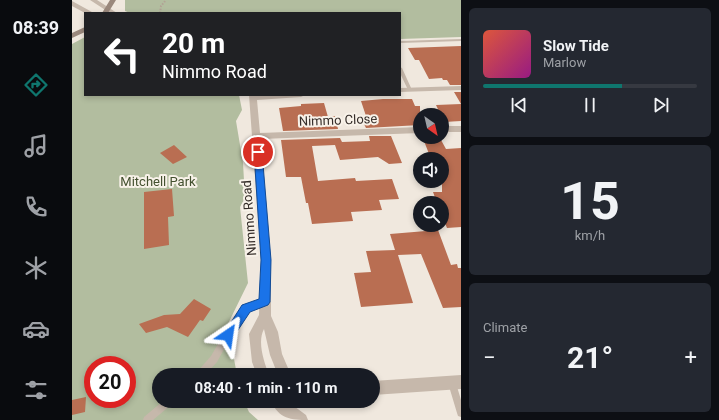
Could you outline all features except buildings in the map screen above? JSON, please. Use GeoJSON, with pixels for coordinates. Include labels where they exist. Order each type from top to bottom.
{"type":"FeatureCollection","features":[{"type":"Feature","properties":{"kind":"street"},"geometry":{"type":"LineString","coordinates":[[93,0],[109,12],[113,0]]}},
{"type":"Feature","properties":{"kind":"street"},"geometry":{"type":"LineString","coordinates":[[72,3],[88,12]]}},
{"type":"Feature","properties":{"kind":"street"},"geometry":{"type":"LineString","coordinates":[[72,36],[84,29]]}},
{"type":"Feature","properties":{"kind":"street"},"geometry":{"type":"LineString","coordinates":[[401,90],[461,88]]}},
{"type":"Feature","properties":{"kind":"street","name":"Nimmo Road"},"geometry":{"type":"LineString","coordinates":[[254,96],[266,260],[264,302],[265,316],[272,332],[276,355],[282,368]]}},
{"type":"Feature","properties":{"kind":"street"},"geometry":{"type":"LineString","coordinates":[[449,129],[461,129]]}},
{"type":"Feature","properties":{"kind":"street","name":"Nimmo Close"},"geometry":{"type":"LineString","coordinates":[[257,136],[413,130]]}},
{"type":"Feature","properties":{"kind":"street"},"geometry":{"type":"LineString","coordinates":[[260,368],[255,334],[265,316]]}},
{"type":"Feature","properties":{"kind":"street"},"geometry":{"type":"LineString","coordinates":[[380,387],[456,382]]}},
{"type":"Feature","properties":{"kind":"street"},"geometry":{"type":"LineString","coordinates":[[284,408],[301,420]]}},
{"type":"Feature","properties":{"kind":"lane"},"geometry":{"type":"LineString","coordinates":[[401,42],[461,40]]}},
{"type":"Feature","properties":{"kind":"lane"},"geometry":{"type":"LineString","coordinates":[[401,70],[410,90]]}},
{"type":"Feature","properties":{"kind":"lane"},"geometry":{"type":"LineString","coordinates":[[206,368],[214,359],[232,327],[246,308],[264,302]]}},
{"type":"Feature","properties":{"kind":"lane"},"geometry":{"type":"LineString","coordinates":[[456,382],[461,413]]}},
{"type":"Feature","properties":{"kind":"lane"},"geometry":{"type":"LineString","coordinates":[[147,420],[161,408]]}},
{"type":"Feature","properties":{"kind":"path"},"geometry":{"type":"LineString","coordinates":[[160,12],[161,6],[166,0]]}},
{"type":"Feature","properties":{"kind":"green space"},"geometry":{"type":"Polygon","coordinates":[[[125,0],[461,0],[461,37],[401,39],[401,12],[125,11],[125,0]]]}},
{"type":"Feature","properties":{"kind":"green space","name":"Mitchell Park"},"geometry":{"type":"Polygon","coordinates":[[[84,38],[84,96],[239,96],[242,110],[236,121],[243,163],[245,198],[240,207],[248,283],[223,334],[235,338],[234,359],[236,368],[152,368],[152,408],[247,408],[249,412],[258,420],[72,420],[72,44],[84,38]]]}},
{"type":"Feature","properties":{"kind":"route"},"geometry":{"type":"LineString","coordinates":[[228,335],[246,308],[264,302],[266,260],[258,152]]}}]}
